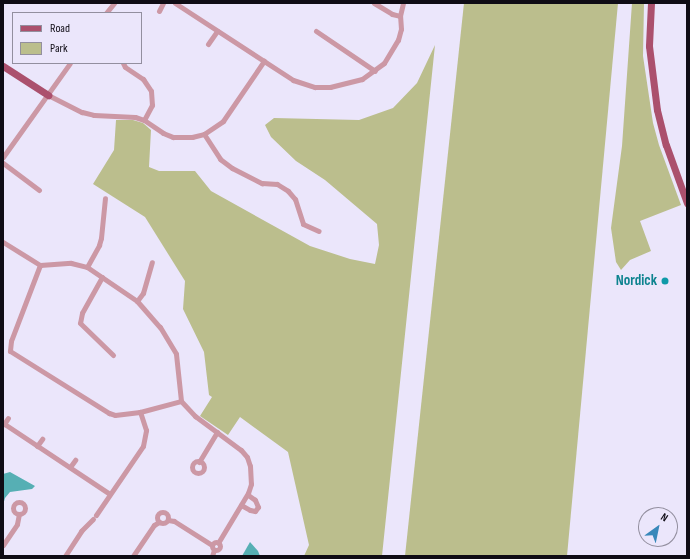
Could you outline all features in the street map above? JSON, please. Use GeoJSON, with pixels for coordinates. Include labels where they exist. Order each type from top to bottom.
{"type":"FeatureCollection","features":[{"type":"Feature","properties":{"kind":"main road"},"geometry":{"type":"LineString","coordinates":[[651,3],[649,46],[657,110],[666,145],[687,203]]}},
{"type":"Feature","properties":{"kind":"main road"},"geometry":{"type":"LineString","coordinates":[[3,66],[48,95]]}},
{"type":"Feature","properties":{"kind":"street"},"geometry":{"type":"LineString","coordinates":[[107,12],[114,3]]}},
{"type":"Feature","properties":{"kind":"street"},"geometry":{"type":"LineString","coordinates":[[159,11],[164,3]]}},
{"type":"Feature","properties":{"kind":"street"},"geometry":{"type":"LineString","coordinates":[[175,3],[293,80],[315,87],[330,87],[362,79],[375,71],[391,54],[398,40],[401,30],[400,16],[404,3]]}},
{"type":"Feature","properties":{"kind":"street"},"geometry":{"type":"LineString","coordinates":[[374,3],[392,14],[400,16]]}},
{"type":"Feature","properties":{"kind":"street"},"geometry":{"type":"LineString","coordinates":[[208,44],[217,31]]}},
{"type":"Feature","properties":{"kind":"street"},"geometry":{"type":"LineString","coordinates":[[316,31],[375,71]]}},
{"type":"Feature","properties":{"kind":"street"},"geometry":{"type":"LineString","coordinates":[[48,95],[82,112],[94,115],[130,117],[144,120],[163,133],[173,137],[192,137],[204,134],[223,121],[264,62]]}},
{"type":"Feature","properties":{"kind":"street"},"geometry":{"type":"LineString","coordinates":[[3,157],[69,64]]}},
{"type":"Feature","properties":{"kind":"street"},"geometry":{"type":"LineString","coordinates":[[124,64],[125,67],[143,79],[151,91],[152,105],[144,120]]}},
{"type":"Feature","properties":{"kind":"street"},"geometry":{"type":"LineString","coordinates":[[204,134],[220,159],[232,168],[262,183],[276,184],[288,190],[295,199],[303,224],[319,231]]}},
{"type":"Feature","properties":{"kind":"street"},"geometry":{"type":"LineString","coordinates":[[3,163],[39,190]]}},
{"type":"Feature","properties":{"kind":"street"},"geometry":{"type":"LineString","coordinates":[[87,267],[99,245],[101,238],[105,198]]}},
{"type":"Feature","properties":{"kind":"street"},"geometry":{"type":"LineString","coordinates":[[3,242],[40,265],[71,263],[87,267],[137,301],[160,327],[176,354],[181,401],[189,412],[241,450],[247,457],[251,474],[248,495],[215,546],[212,556]]}},
{"type":"Feature","properties":{"kind":"street"},"geometry":{"type":"LineString","coordinates":[[137,301],[143,293],[152,262]]}},
{"type":"Feature","properties":{"kind":"street"},"geometry":{"type":"LineString","coordinates":[[40,265],[11,341],[10,350],[109,413],[120,416],[181,401]]}},
{"type":"Feature","properties":{"kind":"street"},"geometry":{"type":"LineString","coordinates":[[102,276],[82,313],[80,323],[113,355]]}},
{"type":"Feature","properties":{"kind":"street"},"geometry":{"type":"LineString","coordinates":[[65,556],[81,531],[94,517],[110,494],[145,440],[146,430],[140,412]]}},
{"type":"Feature","properties":{"kind":"street"},"geometry":{"type":"LineString","coordinates":[[8,418],[3,423],[110,494]]}},
{"type":"Feature","properties":{"kind":"street"},"geometry":{"type":"LineString","coordinates":[[200,462],[216,432]]}},
{"type":"Feature","properties":{"kind":"street"},"geometry":{"type":"LineString","coordinates":[[37,446],[42,439]]}},
{"type":"Feature","properties":{"kind":"street"},"geometry":{"type":"LineString","coordinates":[[70,467],[75,460]]}},
{"type":"Feature","properties":{"kind":"street"},"geometry":{"type":"LineString","coordinates":[[241,505],[255,511],[258,507],[255,500],[248,495]]}},
{"type":"Feature","properties":{"kind":"street"},"geometry":{"type":"LineString","coordinates":[[159,522],[158,516],[162,512],[168,515],[168,520]]}},
{"type":"Feature","properties":{"kind":"street"},"geometry":{"type":"LineString","coordinates":[[3,545],[17,524],[19,514]]}},
{"type":"Feature","properties":{"kind":"street"},"geometry":{"type":"LineString","coordinates":[[133,556],[154,525],[159,522],[164,523],[168,520],[174,521],[215,546]]}},
{"type":"Feature","properties":{"kind":"green space"},"geometry":{"type":"Polygon","coordinates":[[[464,3],[618,3],[567,556],[405,556],[464,3]]]}},
{"type":"Feature","properties":{"kind":"green space"},"geometry":{"type":"Polygon","coordinates":[[[632,3],[644,3],[643,56],[653,123],[659,145],[681,205],[640,221],[651,251],[630,260],[621,270],[616,262],[611,228],[622,146],[632,3]]]}},
{"type":"Feature","properties":{"kind":"green space"},"geometry":{"type":"Polygon","coordinates":[[[435,45],[382,556],[304,556],[309,545],[288,452],[240,417],[228,435],[200,416],[212,397],[209,395],[204,352],[183,309],[185,281],[145,217],[93,184],[114,150],[116,120],[133,120],[143,123],[151,130],[149,167],[159,171],[195,171],[211,191],[310,246],[350,259],[375,264],[379,245],[377,224],[325,180],[296,161],[271,137],[265,125],[274,118],[359,120],[393,108],[417,83],[435,45]]]}},
{"type":"Feature","properties":{"kind":"shaded area"},"geometry":{"type":"Polygon","coordinates":[[[10,472],[35,486],[32,489],[10,492],[5,498],[3,505],[3,474],[10,472]]]}},
{"type":"Feature","properties":{"kind":"shaded area"},"geometry":{"type":"Polygon","coordinates":[[[250,542],[258,551],[260,556],[242,556],[250,542]]]}},
{"type":"Feature","properties":{"kind":"place","name":"Nordick"},"geometry":{"type":"Point","coordinates":[665,281]}}]}
